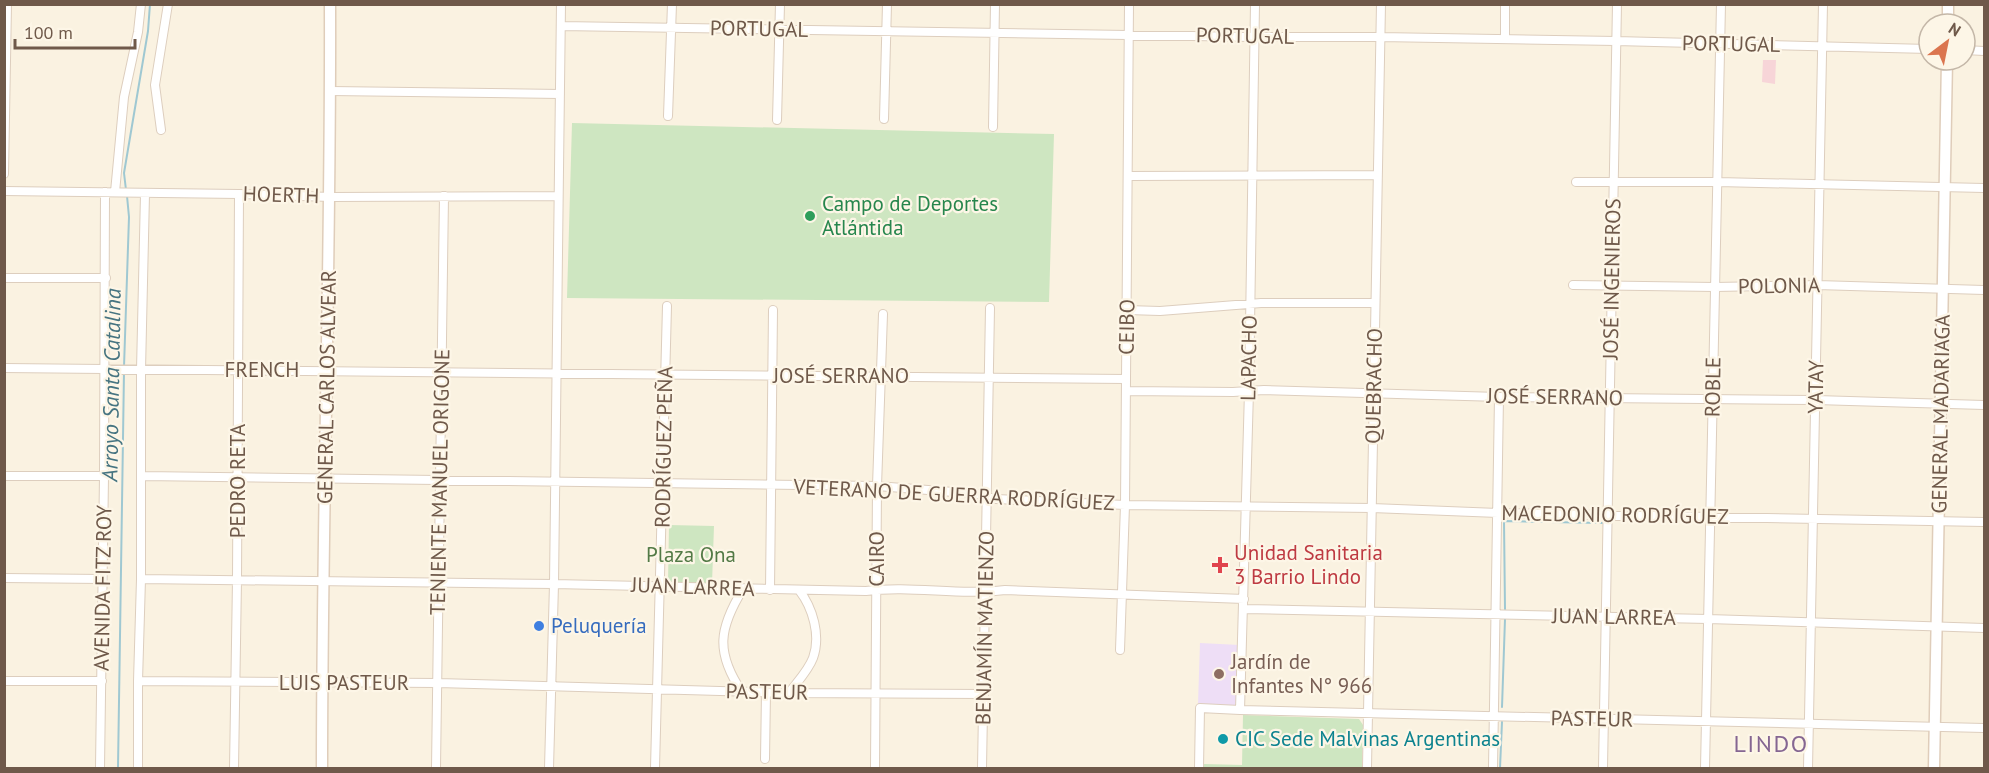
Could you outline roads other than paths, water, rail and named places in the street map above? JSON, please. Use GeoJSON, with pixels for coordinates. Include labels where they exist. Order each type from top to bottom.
{"type":"FeatureCollection","features":[{"type":"Feature","properties":{"kind":"street"},"geometry":{"type":"LineString","coordinates":[[4,174],[7,4]]}},
{"type":"Feature","properties":{"kind":"street"},"geometry":{"type":"LineString","coordinates":[[118,193],[124,97],[138,32],[141,4]]}},
{"type":"Feature","properties":{"kind":"street"},"geometry":{"type":"LineString","coordinates":[[160,130],[155,85],[168,4]]}},
{"type":"Feature","properties":{"kind":"street","name":"GENERAL CARLOS ALVEAR"},"geometry":{"type":"LineString","coordinates":[[322,768],[324,477],[331,197],[330,4]]}},
{"type":"Feature","properties":{"kind":"street"},"geometry":{"type":"LineString","coordinates":[[549,768],[554,584],[561,4]]}},
{"type":"Feature","properties":{"kind":"street"},"geometry":{"type":"LineString","coordinates":[[668,116],[672,4]]}},
{"type":"Feature","properties":{"kind":"street"},"geometry":{"type":"LineString","coordinates":[[777,120],[780,4]]}},
{"type":"Feature","properties":{"kind":"street"},"geometry":{"type":"LineString","coordinates":[[884,119],[887,4]]}},
{"type":"Feature","properties":{"kind":"street"},"geometry":{"type":"LineString","coordinates":[[993,127],[995,4]]}},
{"type":"Feature","properties":{"kind":"street","name":"CEIBO"},"geometry":{"type":"LineString","coordinates":[[1120,650],[1125,505],[1129,4]]}},
{"type":"Feature","properties":{"kind":"street","name":"LAPACHO"},"geometry":{"type":"LineString","coordinates":[[1240,711],[1256,4]]}},
{"type":"Feature","properties":{"kind":"street","name":"QUEBRACHO"},"geometry":{"type":"LineString","coordinates":[[1367,768],[1381,4]]}},
{"type":"Feature","properties":{"kind":"street"},"geometry":{"type":"LineString","coordinates":[[1505,4],[1505,39]]}},
{"type":"Feature","properties":{"kind":"street","name":"JOSÉ INGENIEROS"},"geometry":{"type":"LineString","coordinates":[[1603,768],[1617,4]]}},
{"type":"Feature","properties":{"kind":"street","name":"ROBLE"},"geometry":{"type":"LineString","coordinates":[[1705,768],[1721,4]]}},
{"type":"Feature","properties":{"kind":"street","name":"YATAY"},"geometry":{"type":"LineString","coordinates":[[1808,768],[1822,4]]}},
{"type":"Feature","properties":{"kind":"street","name":"PORTUGAL"},"geometry":{"type":"LineString","coordinates":[[561,26],[1505,39],[1917,49]]}},
{"type":"Feature","properties":{"kind":"street","name":"GENERAL MADARIAGA"},"geometry":{"type":"LineString","coordinates":[[1934,768],[1947,72]]}},
{"type":"Feature","properties":{"kind":"street"},"geometry":{"type":"LineString","coordinates":[[330,91],[560,94]]}},
{"type":"Feature","properties":{"kind":"street"},"geometry":{"type":"LineString","coordinates":[[1128,177],[1377,175]]}},
{"type":"Feature","properties":{"kind":"street"},"geometry":{"type":"LineString","coordinates":[[1576,182],[1718,182],[1984,188]]}},
{"type":"Feature","properties":{"kind":"street","name":"HOERTH"},"geometry":{"type":"LineString","coordinates":[[4,191],[331,197],[558,196]]}},
{"type":"Feature","properties":{"kind":"street","name":"AVENIDA FITZ ROY"},"geometry":{"type":"LineString","coordinates":[[100,768],[105,476],[105,192]]}},
{"type":"Feature","properties":{"kind":"street","name":"AVENIDA FITZ ROY"},"geometry":{"type":"LineString","coordinates":[[138,768],[140,526],[143,476],[141,370],[145,194]]}},
{"type":"Feature","properties":{"kind":"street","name":"PEDRO RETA"},"geometry":{"type":"LineString","coordinates":[[234,768],[239,194]]}},
{"type":"Feature","properties":{"kind":"street","name":"TENIENTE MANUEL ORIGONE"},"geometry":{"type":"LineString","coordinates":[[436,768],[444,196]]}},
{"type":"Feature","properties":{"kind":"street"},"geometry":{"type":"LineString","coordinates":[[4,278],[105,278]]}},
{"type":"Feature","properties":{"kind":"street","name":"POLONIA"},"geometry":{"type":"LineString","coordinates":[[1573,285],[1715,287],[1817,285],[1984,290]]}},
{"type":"Feature","properties":{"kind":"street"},"geometry":{"type":"LineString","coordinates":[[1127,310],[1160,311],[1250,304],[1375,303]]}},
{"type":"Feature","properties":{"kind":"street","name":"RODRÍGUEZ PEÑA"},"geometry":{"type":"LineString","coordinates":[[655,768],[662,586],[667,306]]}},
{"type":"Feature","properties":{"kind":"street","name":"BENJAMÍN MATIENZO"},"geometry":{"type":"LineString","coordinates":[[982,768],[990,308]]}},
{"type":"Feature","properties":{"kind":"street"},"geometry":{"type":"LineString","coordinates":[[770,590],[773,309]]}},
{"type":"Feature","properties":{"kind":"street","name":"CAIRO"},"geometry":{"type":"LineString","coordinates":[[875,768],[877,486],[883,314]]}},
{"type":"Feature","properties":{"kind":"street","name":"FRENCH"},"geometry":{"type":"LineString","coordinates":[[4,368],[556,372]]}},
{"type":"Feature","properties":{"kind":"street","name":"JOSÉ SERRANO"},"geometry":{"type":"LineString","coordinates":[[556,372],[666,376],[1126,379]]}},
{"type":"Feature","properties":{"kind":"street","name":"JOSÉ SERRANO"},"geometry":{"type":"LineString","coordinates":[[1126,391],[1713,398],[1984,405]]}},
{"type":"Feature","properties":{"kind":"street"},"geometry":{"type":"LineString","coordinates":[[1493,768],[1499,397]]}},
{"type":"Feature","properties":{"kind":"street"},"geometry":{"type":"LineString","coordinates":[[4,476],[105,476]]}},
{"type":"Feature","properties":{"kind":"street","name":"VETERANO DE GUERRA RODRÍGUEZ"},"geometry":{"type":"LineString","coordinates":[[143,476],[877,486],[979,494],[996,499],[1125,505],[1246,505]]}},
{"type":"Feature","properties":{"kind":"street","name":"MACEDONIO RODRÍGUEZ"},"geometry":{"type":"LineString","coordinates":[[1246,505],[1498,513],[1984,522]]}},
{"type":"Feature","properties":{"kind":"street"},"geometry":{"type":"LineString","coordinates":[[4,578],[102,579]]}},
{"type":"Feature","properties":{"kind":"street","name":"JUAN LARREA"},"geometry":{"type":"LineString","coordinates":[[141,579],[554,584],[770,590],[876,590],[886,588],[986,592],[1005,590],[1244,599]]}},
{"type":"Feature","properties":{"kind":"street"},"geometry":{"type":"LineString","coordinates":[[742,692],[728,665],[723,637],[725,622],[743,589]]}},
{"type":"Feature","properties":{"kind":"street"},"geometry":{"type":"LineString","coordinates":[[789,693],[814,656],[812,613],[808,602],[799,590]]}},
{"type":"Feature","properties":{"kind":"street","name":"JUAN LARREA"},"geometry":{"type":"LineString","coordinates":[[1244,609],[1708,619],[1984,628]]}},
{"type":"Feature","properties":{"kind":"street"},"geometry":{"type":"LineString","coordinates":[[4,681],[102,681]]}},
{"type":"Feature","properties":{"kind":"street","name":"LUIS PASTEUR"},"geometry":{"type":"LineString","coordinates":[[138,681],[550,686]]}},
{"type":"Feature","properties":{"kind":"street","name":"PASTEUR"},"geometry":{"type":"LineString","coordinates":[[550,686],[659,691],[984,694]]}},
{"type":"Feature","properties":{"kind":"street"},"geometry":{"type":"LineString","coordinates":[[765,759],[766,692]]}},
{"type":"Feature","properties":{"kind":"street","name":"PASTEUR"},"geometry":{"type":"LineString","coordinates":[[1199,768],[1200,708],[1240,711],[1984,728]]}},
{"type":"Feature","properties":{"kind":"waterway","name":"Arroyo Santa Catalina"},"geometry":{"type":"LineString","coordinates":[[126,190],[124,173],[148,31],[150,4]]}},
{"type":"Feature","properties":{"kind":"waterway","name":"Arroyo Santa Catalina"},"geometry":{"type":"LineString","coordinates":[[124,367],[129,217],[127,196]]}},
{"type":"Feature","properties":{"kind":"waterway","name":"Arroyo Santa Catalina"},"geometry":{"type":"LineString","coordinates":[[118,768],[124,372]]}},
{"type":"Feature","properties":{"kind":"waterway"},"geometry":{"type":"LineString","coordinates":[[1505,609],[1504,521],[1602,523]]}},
{"type":"Feature","properties":{"kind":"waterway"},"geometry":{"type":"LineString","coordinates":[[1502,707],[1505,619]]}},
{"type":"Feature","properties":{"kind":"waterway"},"geometry":{"type":"LineString","coordinates":[[1500,768],[1502,722]]}},
{"type":"Feature","properties":{"kind":"place","name":"Campo de Deportes Atlántida"},"geometry":{"type":"Point","coordinates":[810,216]}},
{"type":"Feature","properties":{"kind":"place","name":"Unidad Sanitaria 3 Barrio Lindo"},"geometry":{"type":"Point","coordinates":[1220,565]}},
{"type":"Feature","properties":{"kind":"place","name":"Peluquería"},"geometry":{"type":"Point","coordinates":[539,626]}},
{"type":"Feature","properties":{"kind":"place","name":"Jardín de Infantes N° 966"},"geometry":{"type":"Point","coordinates":[1219,674]}},
{"type":"Feature","properties":{"kind":"place","name":"CIC Sede Malvinas Argentinas"},"geometry":{"type":"Point","coordinates":[1223,739]}},
{"type":"Feature","properties":{"kind":"district","name":"LINDO"},"geometry":{"type":"Point","coordinates":[1771,744]}},
{"type":"Feature","properties":{"kind":"park label","name":"Plaza Ona"},"geometry":{"type":"Point","coordinates":[691,555]}}]}
